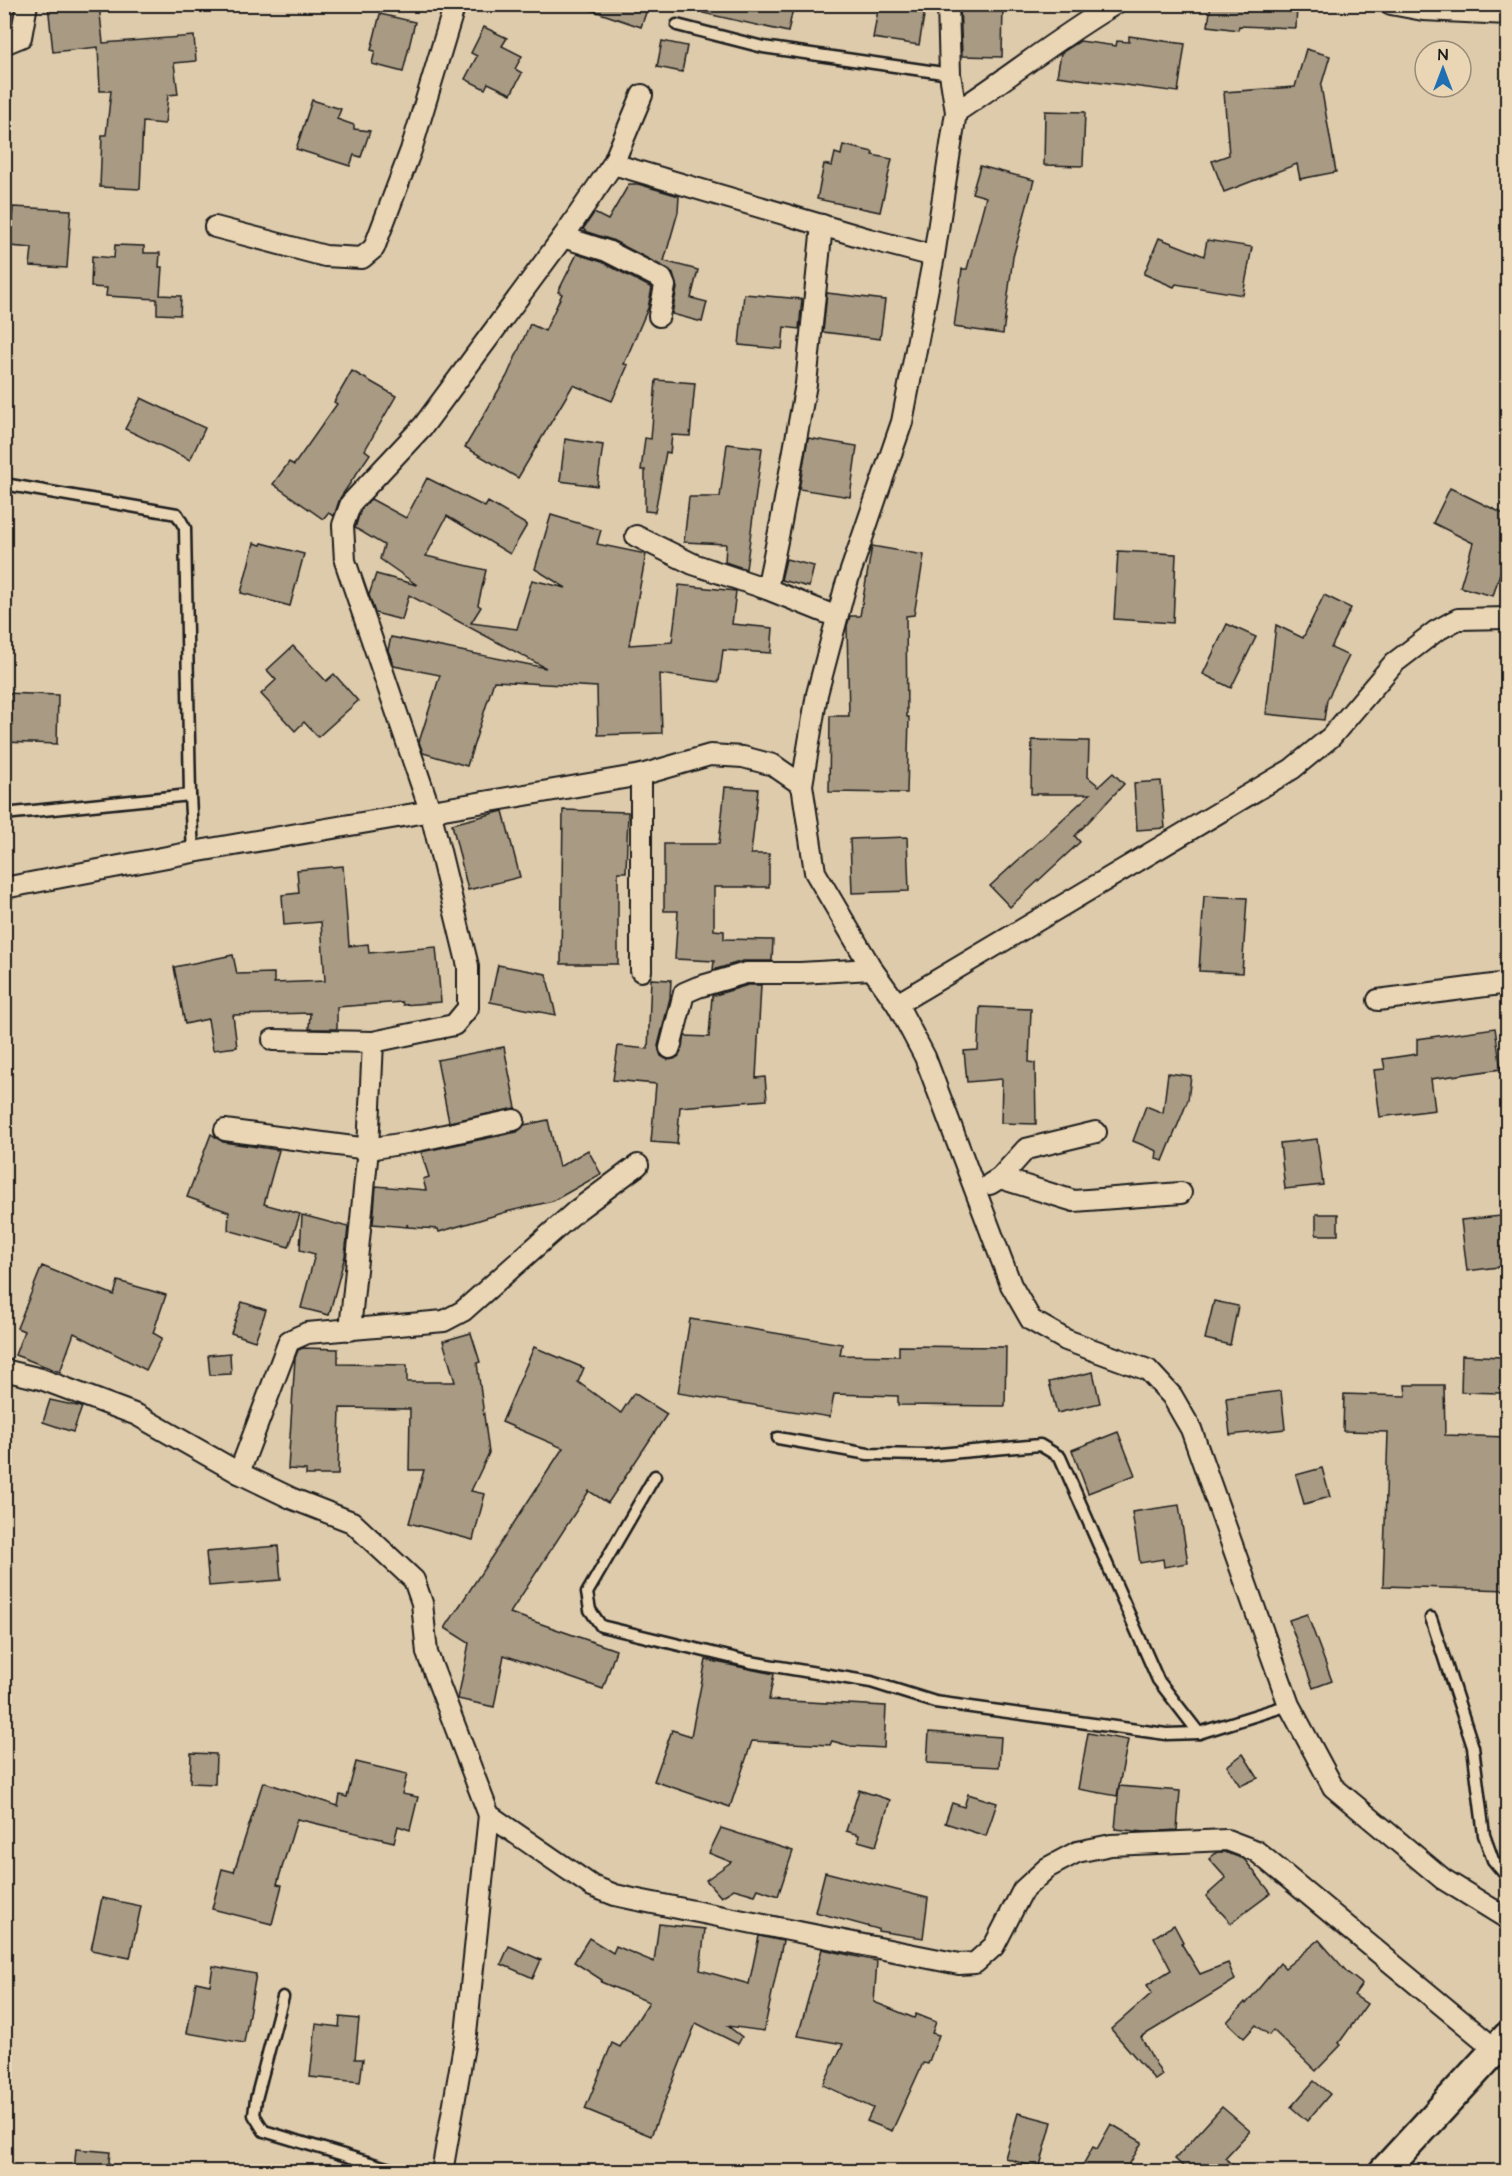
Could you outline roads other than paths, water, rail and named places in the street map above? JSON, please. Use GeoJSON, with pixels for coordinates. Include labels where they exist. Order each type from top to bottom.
{"type":"FeatureCollection","features":[{"type":"Feature","properties":{"kind":"main road"},"geometry":{"type":"LineString","coordinates":[[1383,2172],[1501,2042]]}},
{"type":"Feature","properties":{"kind":"street"},"geometry":{"type":"LineString","coordinates":[[4,44],[21,37],[27,4]]}},
{"type":"Feature","properties":{"kind":"street"},"geometry":{"type":"LineString","coordinates":[[215,227],[325,256],[362,258],[374,248],[411,150],[455,4]]}},
{"type":"Feature","properties":{"kind":"street"},"geometry":{"type":"LineString","coordinates":[[948,4],[950,74],[956,112],[934,256],[902,422],[837,617],[817,693],[802,785],[815,872],[872,969],[897,1004],[925,1057],[1011,1285],[1031,1320],[1066,1340],[1148,1370],[1172,1395],[1191,1429],[1289,1705],[1333,1787],[1443,1879],[1508,1918]]}},
{"type":"Feature","properties":{"kind":"street"},"geometry":{"type":"LineString","coordinates":[[956,112],[1005,80],[1083,22],[1115,4]]}},
{"type":"Feature","properties":{"kind":"street"},"geometry":{"type":"LineString","coordinates":[[1391,4],[1424,10],[1508,14]]}},
{"type":"Feature","properties":{"kind":"street"},"geometry":{"type":"LineString","coordinates":[[273,1040],[373,1042],[454,1025],[468,1008],[468,966],[430,810],[345,561],[343,525],[351,503],[424,425],[563,237],[613,164],[642,95]]}},
{"type":"Feature","properties":{"kind":"street"},"geometry":{"type":"LineString","coordinates":[[613,164],[934,256]]}},
{"type":"Feature","properties":{"kind":"street"},"geometry":{"type":"LineString","coordinates":[[767,589],[806,384],[822,225]]}},
{"type":"Feature","properties":{"kind":"street"},"geometry":{"type":"LineString","coordinates":[[563,237],[607,251],[662,279],[665,286],[659,316]]}},
{"type":"Feature","properties":{"kind":"street"},"geometry":{"type":"LineString","coordinates":[[636,536],[693,564],[767,589],[837,617]]}},
{"type":"Feature","properties":{"kind":"street"},"geometry":{"type":"LineString","coordinates":[[897,1004],[1292,769],[1331,737],[1394,663],[1436,631],[1458,618],[1508,618]]}},
{"type":"Feature","properties":{"kind":"street"},"geometry":{"type":"LineString","coordinates":[[4,888],[193,852],[641,775],[710,755],[743,757],[773,765],[802,785]]}},
{"type":"Feature","properties":{"kind":"street"},"geometry":{"type":"LineString","coordinates":[[641,775],[641,971]]}},
{"type":"Feature","properties":{"kind":"street"},"geometry":{"type":"LineString","coordinates":[[670,1048],[684,993],[698,987],[746,973],[872,969]]}},
{"type":"Feature","properties":{"kind":"street"},"geometry":{"type":"LineString","coordinates":[[1378,1000],[1508,983]]}},
{"type":"Feature","properties":{"kind":"street"},"geometry":{"type":"LineString","coordinates":[[350,1330],[368,1149],[373,1042]]}},
{"type":"Feature","properties":{"kind":"street"},"geometry":{"type":"LineString","coordinates":[[225,1130],[368,1149],[514,1120]]}},
{"type":"Feature","properties":{"kind":"street"},"geometry":{"type":"LineString","coordinates":[[976,1191],[1000,1178],[1026,1149],[1096,1132]]}},
{"type":"Feature","properties":{"kind":"street"},"geometry":{"type":"LineString","coordinates":[[239,1473],[289,1341],[307,1333],[444,1320],[464,1311],[576,1211],[638,1166]]}},
{"type":"Feature","properties":{"kind":"street"},"geometry":{"type":"LineString","coordinates":[[1000,1178],[1074,1201],[1181,1193]]}},
{"type":"Feature","properties":{"kind":"street"},"geometry":{"type":"LineString","coordinates":[[4,1370],[41,1379],[137,1415],[239,1473],[293,1499],[352,1522],[414,1580],[422,1603],[427,1653],[489,1815],[466,2034],[442,2172]]}},
{"type":"Feature","properties":{"kind":"street"},"geometry":{"type":"LineString","coordinates":[[489,1815],[592,1886],[615,1895],[959,1964],[975,1963],[994,1946],[1023,1890],[1047,1868],[1077,1851],[1111,1845],[1227,1840],[1256,1851],[1501,2042]]}},
{"type":"Feature","properties":{"kind":"lane"},"geometry":{"type":"LineString","coordinates":[[677,26],[763,47],[950,74]]}},
{"type":"Feature","properties":{"kind":"lane"},"geometry":{"type":"LineString","coordinates":[[4,484],[177,514],[185,528],[193,852]]}},
{"type":"Feature","properties":{"kind":"lane"},"geometry":{"type":"LineString","coordinates":[[4,814],[190,795]]}},
{"type":"Feature","properties":{"kind":"lane"},"geometry":{"type":"LineString","coordinates":[[778,1438],[868,1454],[928,1455],[1040,1445],[1060,1457],[1158,1680],[1199,1733]]}},
{"type":"Feature","properties":{"kind":"lane"},"geometry":{"type":"LineString","coordinates":[[655,1476],[587,1593],[590,1610],[601,1626],[750,1662],[871,1682],[935,1702],[1166,1734],[1199,1733],[1289,1705]]}},
{"type":"Feature","properties":{"kind":"lane"},"geometry":{"type":"LineString","coordinates":[[1431,1618],[1473,1747],[1484,1835],[1493,1860],[1508,1878]]}},
{"type":"Feature","properties":{"kind":"lane"},"geometry":{"type":"LineString","coordinates":[[283,1997],[256,2099],[254,2115],[264,2131],[400,2172]]}}]}
